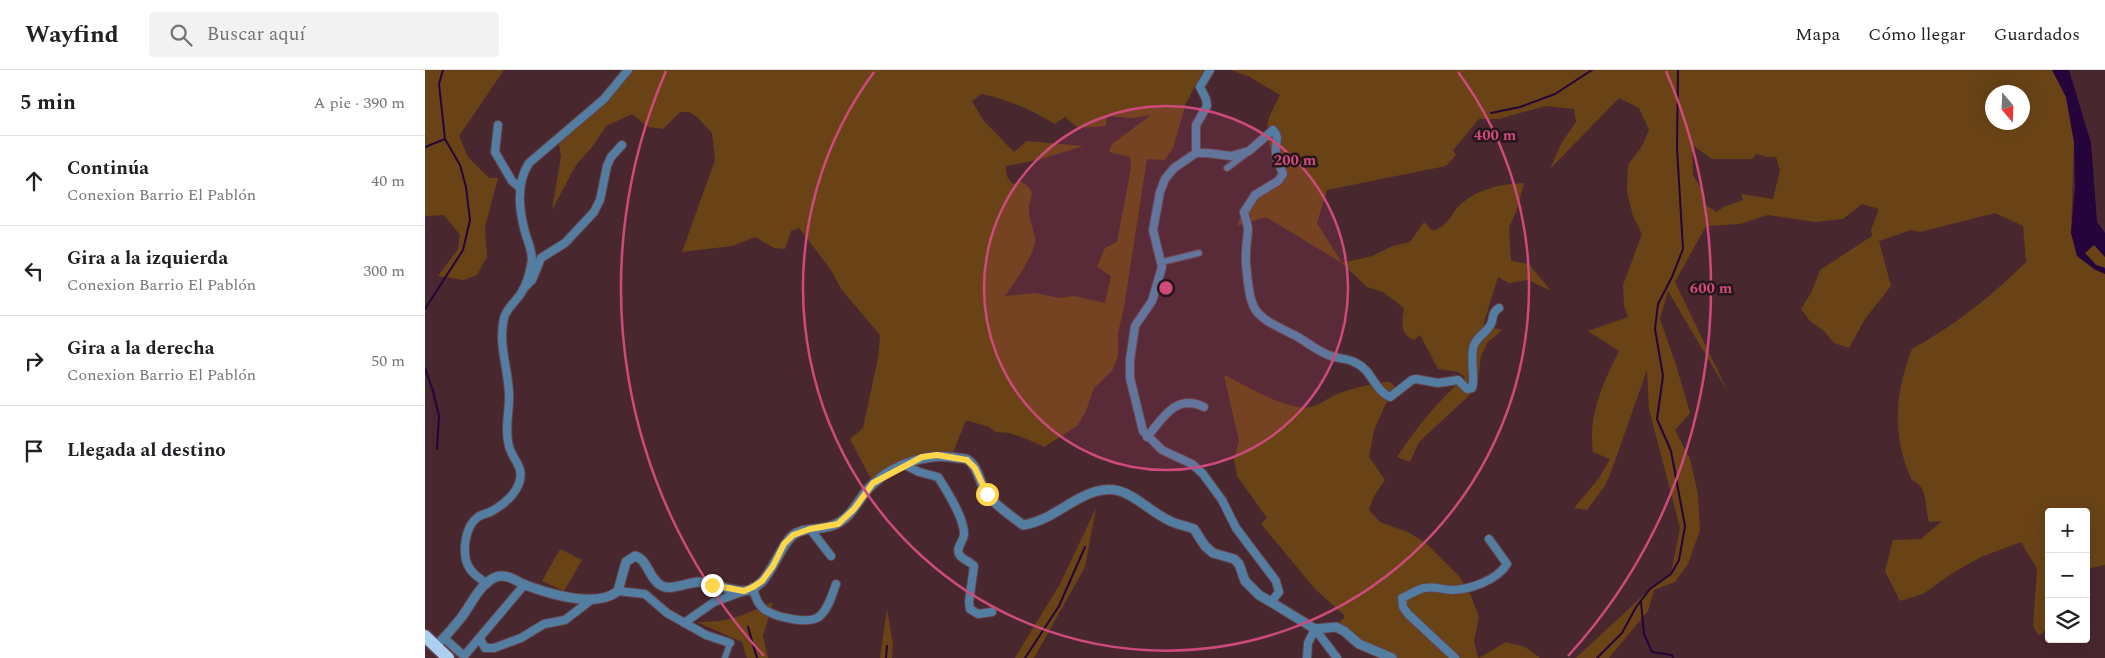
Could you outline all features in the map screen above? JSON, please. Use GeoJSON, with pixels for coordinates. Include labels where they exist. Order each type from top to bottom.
{"type":"FeatureCollection","features":[{"type":"Feature","properties":{"kind":"highway"},"geometry":{"type":"LineString","coordinates":[[425,636],[440,642],[448,658]]}},
{"type":"Feature","properties":{"kind":"street"},"geometry":{"type":"LineString","coordinates":[[523,289],[532,264],[531,248],[523,224],[519,187],[522,173],[529,163],[604,98],[628,70]]}},
{"type":"Feature","properties":{"kind":"street"},"geometry":{"type":"LineString","coordinates":[[1197,153],[1196,125],[1207,106],[1200,87],[1210,70]]}},
{"type":"Feature","properties":{"kind":"street"},"geometry":{"type":"LineString","coordinates":[[498,125],[495,152],[512,181],[519,187]]}},
{"type":"Feature","properties":{"kind":"street"},"geometry":{"type":"LineString","coordinates":[[1227,168],[1249,152],[1269,132],[1276,131],[1278,137],[1275,151],[1283,174],[1278,181],[1255,196],[1244,212],[1248,229],[1245,244],[1250,299],[1253,308],[1268,323],[1330,356],[1354,361],[1361,365],[1383,394],[1390,396],[1416,379],[1438,383],[1458,380],[1467,389],[1472,388],[1474,384],[1472,361],[1475,343],[1491,323],[1491,316],[1494,311],[1499,308]]}},
{"type":"Feature","properties":{"kind":"street"},"geometry":{"type":"LineString","coordinates":[[487,584],[470,569],[464,557],[467,534],[473,522],[479,516],[491,512],[514,494],[519,484],[520,471],[509,445],[507,431],[509,394],[502,341],[504,316],[523,289],[532,280],[541,258],[565,243],[594,212],[600,200],[607,166],[611,157],[622,144]]}},
{"type":"Feature","properties":{"kind":"street"},"geometry":{"type":"LineString","coordinates":[[1249,152],[1231,156],[1207,152],[1197,153],[1174,168],[1160,192],[1153,230],[1155,244],[1162,262],[1152,301],[1135,326],[1130,378],[1140,414],[1140,424],[1147,437],[1162,450],[1192,464],[1203,474],[1221,500],[1236,528],[1276,581],[1279,592],[1271,602]]}},
{"type":"Feature","properties":{"kind":"street"},"geometry":{"type":"LineString","coordinates":[[1162,262],[1199,253]]}},
{"type":"Feature","properties":{"kind":"street"},"geometry":{"type":"LineString","coordinates":[[1147,437],[1177,405],[1190,401],[1204,407]]}},
{"type":"Feature","properties":{"kind":"street"},"geometry":{"type":"LineString","coordinates":[[684,623],[714,602],[749,589],[762,581],[773,566],[784,544],[793,535],[841,522],[854,509],[873,483],[922,457],[937,455],[967,460],[975,468],[987,494],[1023,525],[1045,519],[1059,509],[1095,490],[1114,490],[1135,498],[1172,522],[1195,529],[1205,546],[1213,553],[1234,559],[1239,564],[1245,581],[1259,595],[1315,629],[1337,658]]}},
{"type":"Feature","properties":{"kind":"street"},"geometry":{"type":"LineString","coordinates":[[905,465],[919,472],[937,477],[948,492],[963,528],[964,537],[958,550],[959,556],[974,566],[969,602],[970,609],[978,614],[992,612]]}},
{"type":"Feature","properties":{"kind":"street"},"geometry":{"type":"LineString","coordinates":[[810,529],[831,556]]}},
{"type":"Feature","properties":{"kind":"street"},"geometry":{"type":"LineString","coordinates":[[1455,658],[1408,614],[1403,607],[1402,598],[1424,588],[1451,590],[1466,588],[1482,583],[1498,574],[1507,564],[1489,538]]}},
{"type":"Feature","properties":{"kind":"street"},"geometry":{"type":"LineString","coordinates":[[619,592],[623,568],[626,562],[635,556],[641,560],[654,581],[662,587],[671,588],[697,582],[749,589],[765,610],[778,616],[799,620],[814,619],[820,616],[830,602],[836,584]]}},
{"type":"Feature","properties":{"kind":"street"},"geometry":{"type":"LineString","coordinates":[[525,584],[480,639],[463,656],[440,642],[487,584],[495,577],[504,575],[565,597],[591,600],[619,592],[645,594],[667,613],[684,623],[706,635],[730,643],[725,658]]}},
{"type":"Feature","properties":{"kind":"street"},"geometry":{"type":"LineString","coordinates":[[480,639],[485,648],[490,649],[516,640],[544,624],[565,620],[591,600]]}},
{"type":"Feature","properties":{"kind":"street"},"geometry":{"type":"LineString","coordinates":[[1315,629],[1336,627],[1345,630],[1364,647],[1392,658]]}},
{"type":"Feature","properties":{"kind":"street"},"geometry":{"type":"LineString","coordinates":[[1307,658],[1308,644],[1315,629]]}},
{"type":"Feature","properties":{"kind":"shaded area"},"geometry":{"type":"Polygon","coordinates":[[[425,70],[504,70],[459,136],[468,157],[489,178],[498,178],[485,227],[487,257],[477,275],[464,280],[438,276],[458,249],[460,235],[444,215],[425,216],[425,70]]]}},
{"type":"Feature","properties":{"kind":"shaded area"},"geometry":{"type":"Polygon","coordinates":[[[628,70],[1204,70],[1186,103],[1173,148],[1165,160],[1147,159],[1124,307],[1118,333],[1118,356],[1112,371],[1094,388],[1086,411],[1077,426],[1044,447],[1027,439],[1009,433],[996,432],[989,427],[966,420],[953,453],[938,453],[873,483],[850,439],[863,428],[878,358],[880,335],[841,289],[831,270],[799,228],[791,231],[785,249],[774,248],[755,237],[732,246],[682,252],[715,160],[712,133],[697,117],[689,112],[680,112],[663,129],[648,127],[632,114],[606,126],[593,146],[576,165],[552,210],[561,156],[558,139],[587,113],[628,70]],[[981,94],[972,101],[983,120],[1014,152],[1027,141],[1083,146],[1038,160],[1006,166],[1010,181],[1014,184],[1020,181],[1032,192],[1029,213],[1035,244],[1029,259],[1005,296],[1035,293],[1059,298],[1074,296],[1105,303],[1111,276],[1097,267],[1105,248],[1117,242],[1131,168],[1130,157],[1109,152],[1112,144],[1151,115],[1131,118],[1107,116],[1106,126],[1078,128],[1065,117],[1055,124],[1019,106],[981,94]]]}},
{"type":"Feature","properties":{"kind":"shaded area"},"geometry":{"type":"Polygon","coordinates":[[[1231,70],[2052,70],[2066,97],[2074,142],[2071,233],[2094,269],[2105,274],[2105,565],[2090,568],[2090,508],[2045,508],[2045,630],[2039,636],[2033,626],[2037,569],[2021,542],[1981,557],[1954,572],[1923,594],[1900,601],[1885,571],[1893,540],[1921,539],[1942,521],[1929,522],[1924,492],[1912,480],[1905,463],[1898,431],[1899,398],[1912,349],[1972,309],[2000,287],[2026,262],[2023,226],[1995,213],[1920,232],[1911,230],[1879,241],[1891,286],[1865,319],[1849,348],[1834,343],[1825,332],[1810,321],[1801,309],[1811,293],[1820,270],[1872,236],[1871,230],[1879,209],[1862,204],[1843,219],[1815,222],[1768,215],[1740,224],[1706,226],[1675,282],[1729,394],[1668,291],[1660,319],[1690,413],[1675,430],[1690,459],[1698,494],[1700,530],[1688,564],[1675,582],[1654,590],[1648,611],[1609,658],[1576,658],[1650,589],[1671,574],[1680,528],[1649,409],[1647,370],[1604,487],[1587,510],[1574,508],[1599,478],[1610,459],[1593,452],[1593,425],[1602,387],[1619,351],[1588,331],[1628,317],[1624,306],[1623,285],[1642,234],[1633,216],[1627,192],[1628,165],[1642,146],[1649,130],[1639,108],[1619,98],[1550,169],[1562,142],[1576,122],[1574,109],[1545,106],[1499,119],[1479,119],[1453,150],[1456,155],[1446,166],[1327,190],[1317,223],[1342,263],[1266,217],[1237,226],[1245,204],[1252,193],[1275,178],[1281,171],[1270,147],[1267,133],[1269,118],[1280,95],[1250,77],[1231,70]],[[1692,145],[1693,175],[1705,195],[1705,205],[1717,212],[1723,207],[1743,200],[1741,194],[1773,199],[1780,170],[1776,157],[1756,154],[1752,159],[1712,159],[1692,145]]]}},
{"type":"Feature","properties":{"kind":"shaded area"},"geometry":{"type":"Polygon","coordinates":[[[2052,70],[2069,70],[2091,143],[2097,222],[2105,233],[2105,257],[2094,245],[2085,253],[2096,265],[2105,268],[2105,274],[2094,269],[2077,256],[2071,233],[2075,186],[2074,142],[2066,97],[2052,70]]]}},
{"type":"Feature","properties":{"kind":"shaded area"},"geometry":{"type":"Polygon","coordinates":[[[1524,183],[1517,210],[1509,227],[1511,261],[1529,264],[1551,291],[1528,280],[1509,283],[1498,277],[1483,326],[1502,330],[1487,343],[1481,356],[1477,388],[1419,442],[1410,462],[1397,457],[1428,415],[1465,377],[1458,372],[1438,369],[1420,335],[1414,340],[1404,331],[1402,322],[1404,308],[1383,292],[1367,287],[1342,263],[1372,256],[1393,246],[1410,242],[1424,222],[1433,231],[1439,228],[1447,222],[1461,204],[1475,194],[1507,184],[1524,183]]]}},
{"type":"Feature","properties":{"kind":"shaded area"},"geometry":{"type":"Polygon","coordinates":[[[2094,244],[2105,257],[2105,268],[2096,265],[2085,253],[2094,244]]]}},
{"type":"Feature","properties":{"kind":"shaded area"},"geometry":{"type":"Polygon","coordinates":[[[1224,375],[1278,401],[1300,407],[1314,406],[1337,394],[1363,386],[1390,382],[1394,386],[1374,430],[1369,457],[1385,480],[1374,496],[1369,510],[1380,522],[1408,532],[1427,544],[1460,577],[1471,596],[1479,617],[1474,641],[1478,658],[1391,658],[1336,626],[1344,618],[1344,615],[1315,589],[1261,524],[1267,518],[1237,476],[1234,459],[1239,441],[1224,375]]]}},
{"type":"Feature","properties":{"kind":"shaded area"},"geometry":{"type":"Polygon","coordinates":[[[1096,508],[1085,567],[1034,658],[1015,658],[1060,584],[1096,508]]]}},
{"type":"Feature","properties":{"kind":"shaded area"},"geometry":{"type":"Polygon","coordinates":[[[560,549],[582,560],[564,591],[542,581],[560,549]]]}},
{"type":"Feature","properties":{"kind":"shaded area"},"geometry":{"type":"Polygon","coordinates":[[[773,602],[763,636],[768,658],[747,658],[742,642],[697,622],[728,619],[773,602]]]}},
{"type":"Feature","properties":{"kind":"shaded area"},"geometry":{"type":"Polygon","coordinates":[[[887,609],[893,645],[892,658],[880,658],[887,609]]]}},
{"type":"Feature","properties":{"kind":"shaded area"},"geometry":{"type":"Polygon","coordinates":[[[1506,642],[1525,647],[1540,658],[1479,658],[1506,642]]]}},
{"type":"Feature","properties":{"kind":"waterway"},"geometry":{"type":"LineString","coordinates":[[425,309],[463,250],[470,220],[466,187],[460,165],[445,139],[439,84],[443,70]]}},
{"type":"Feature","properties":{"kind":"waterway"},"geometry":{"type":"LineString","coordinates":[[1491,113],[1520,107],[1555,94],[1592,70]]}},
{"type":"Feature","properties":{"kind":"waterway"},"geometry":{"type":"LineString","coordinates":[[1597,658],[1622,633],[1636,607],[1650,589],[1671,574],[1679,560],[1685,526],[1671,451],[1657,419],[1663,376],[1655,329],[1658,304],[1672,277],[1683,249],[1677,148],[1678,70]]}},
{"type":"Feature","properties":{"kind":"waterway"},"geometry":{"type":"LineString","coordinates":[[425,147],[445,139]]}},
{"type":"Feature","properties":{"kind":"waterway"},"geometry":{"type":"LineString","coordinates":[[425,368],[439,416],[437,449]]}},
{"type":"Feature","properties":{"kind":"waterway"},"geometry":{"type":"LineString","coordinates":[[1025,658],[1059,606],[1085,547]]}},
{"type":"Feature","properties":{"kind":"waterway"},"geometry":{"type":"LineString","coordinates":[[1641,602],[1644,634],[1652,652],[1672,655],[1673,658]]}},
{"type":"Feature","properties":{"kind":"waterway"},"geometry":{"type":"LineString","coordinates":[[748,627],[757,658]]}},
{"type":"Feature","properties":{"kind":"waterway"},"geometry":{"type":"LineString","coordinates":[[886,658],[887,646]]}},
{"type":"Feature","properties":{"kind":"route"},"geometry":{"type":"LineString","coordinates":[[712,585],[744,591],[753,587],[762,581],[779,557],[784,544],[793,535],[810,529],[838,524],[854,509],[873,483],[922,457],[937,455],[967,460],[975,468],[987,494]]}}]}
